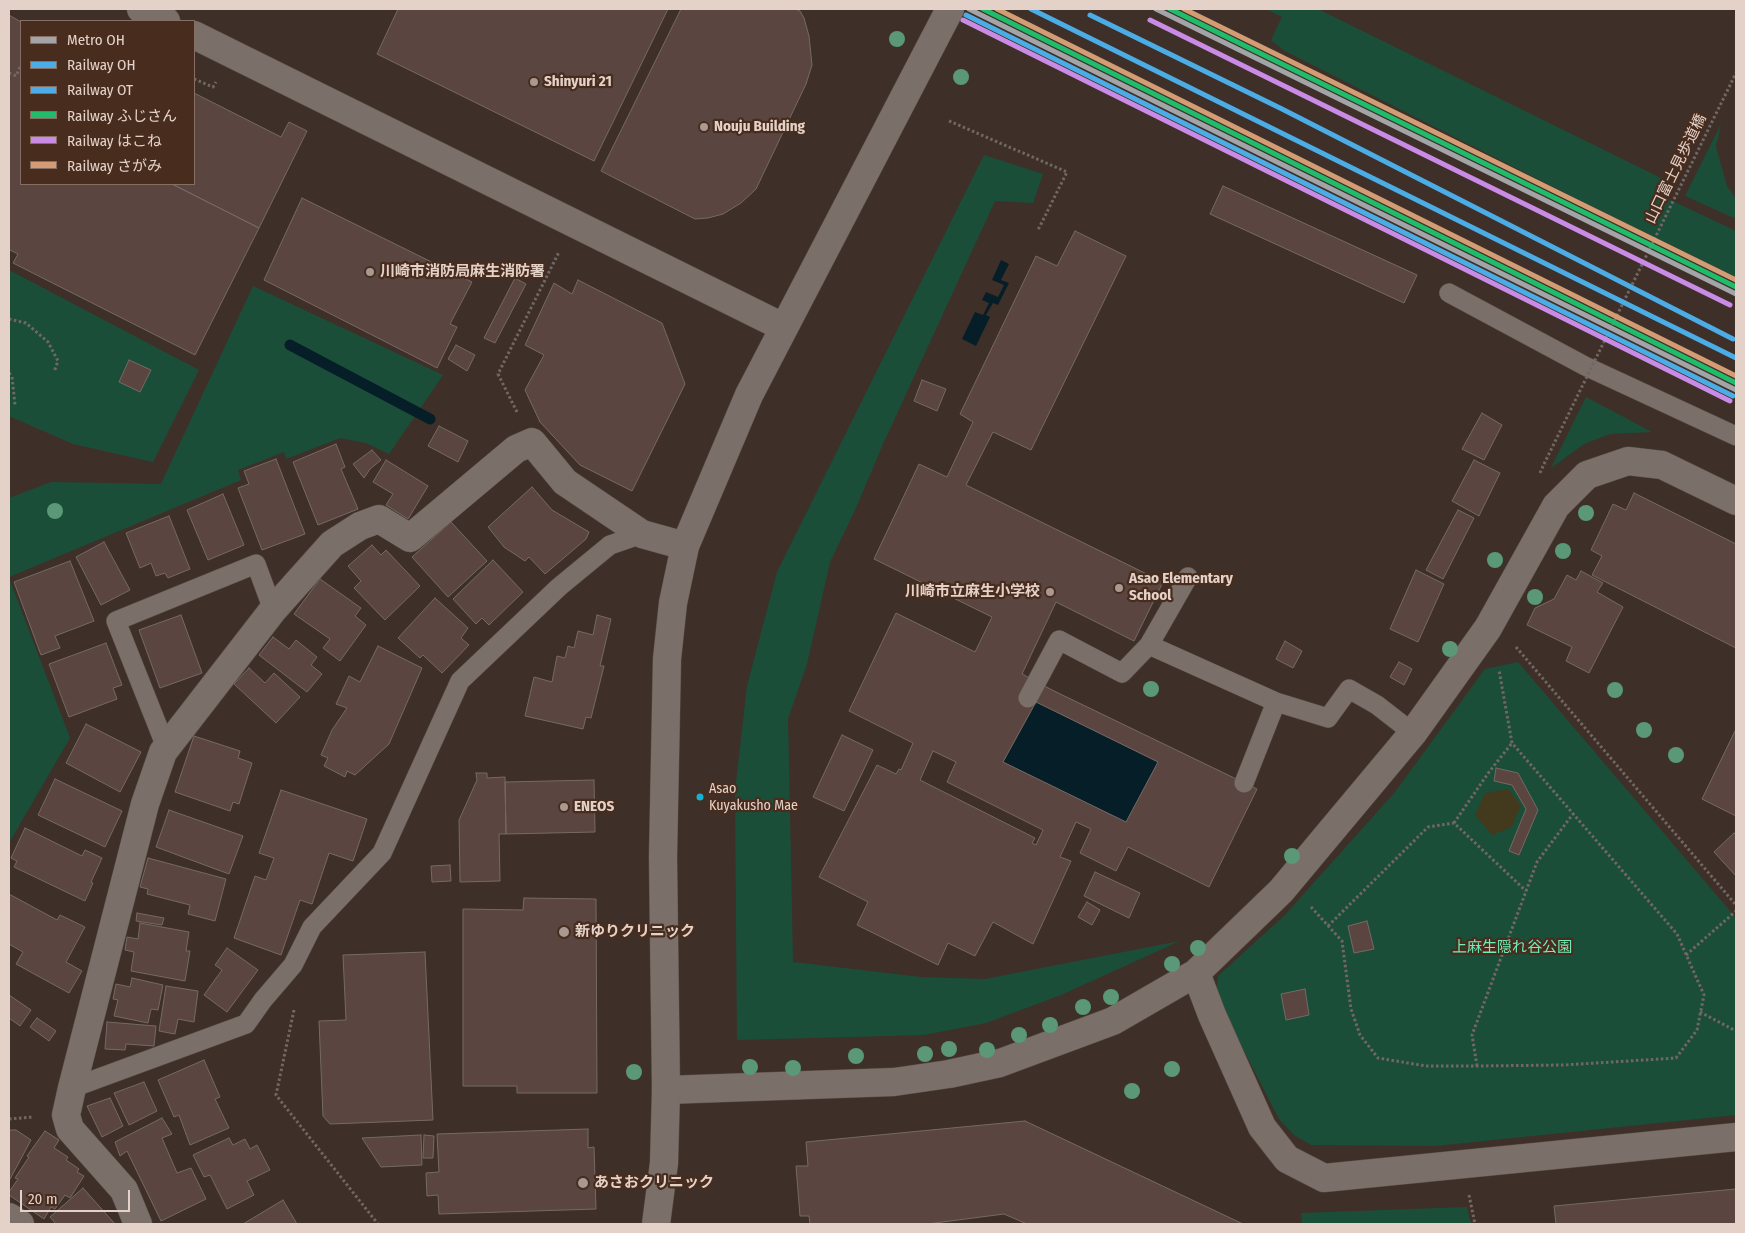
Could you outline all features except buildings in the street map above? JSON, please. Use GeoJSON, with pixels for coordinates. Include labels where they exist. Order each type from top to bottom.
{"type":"FeatureCollection","features":[{"type":"Feature","properties":{"kind":"street"},"geometry":{"type":"LineString","coordinates":[[141,9],[164,20]]}},
{"type":"Feature","properties":{"kind":"street"},"geometry":{"type":"LineString","coordinates":[[656,1224],[664,1163],[666,1090],[663,857],[667,659],[673,603],[685,546],[749,395],[950,9]]}},
{"type":"Feature","properties":{"kind":"street"},"geometry":{"type":"LineString","coordinates":[[195,35],[783,327]]}},
{"type":"Feature","properties":{"kind":"street"},"geometry":{"type":"LineString","coordinates":[[138,1224],[124,1190],[70,1129],[66,1115],[145,804],[166,747],[273,610],[332,544],[360,526],[379,519],[410,538],[516,448],[532,442],[565,482],[642,534],[685,546]]}},
{"type":"Feature","properties":{"kind":"street"},"geometry":{"type":"LineString","coordinates":[[666,1090],[894,1082],[949,1074],[1000,1062],[1113,1021],[1196,973],[1288,882],[1413,733],[1488,628],[1556,506],[1587,475],[1628,461],[1662,465],[1736,501]]}},
{"type":"Feature","properties":{"kind":"street"},"geometry":{"type":"LineString","coordinates":[[1196,973],[1212,1015],[1262,1126],[1287,1158],[1324,1178],[1736,1137]]}},
{"type":"Feature","properties":{"kind":"street"},"geometry":{"type":"LineString","coordinates":[[9,1217],[20,1224]]}},
{"type":"Feature","properties":{"kind":"lane"},"geometry":{"type":"LineString","coordinates":[[1449,293],[1585,366],[1736,436]]}},
{"type":"Feature","properties":{"kind":"lane"},"geometry":{"type":"LineString","coordinates":[[72,1088],[246,1024],[263,1000],[293,965],[312,928],[382,853],[460,681],[559,587],[610,545],[642,534]]}},
{"type":"Feature","properties":{"kind":"lane"},"geometry":{"type":"LineString","coordinates":[[166,747],[116,621],[256,564],[273,610]]}},
{"type":"Feature","properties":{"kind":"lane"},"geometry":{"type":"LineString","coordinates":[[1028,698],[1059,640],[1122,673],[1149,645],[1188,577]]}},
{"type":"Feature","properties":{"kind":"lane"},"geometry":{"type":"LineString","coordinates":[[1149,645],[1276,702],[1328,718],[1349,689],[1377,705],[1413,733]]}},
{"type":"Feature","properties":{"kind":"lane"},"geometry":{"type":"LineString","coordinates":[[1244,784],[1276,702]]}},
{"type":"Feature","properties":{"kind":"path"},"geometry":{"type":"LineString","coordinates":[[9,73],[16,76],[20,67]]}},
{"type":"Feature","properties":{"kind":"path","name":"山口富士見歩道橋"},"geometry":{"type":"LineString","coordinates":[[1544,464],[1736,73]]}},
{"type":"Feature","properties":{"kind":"path"},"geometry":{"type":"LineString","coordinates":[[195,79],[214,87],[218,78]]}},
{"type":"Feature","properties":{"kind":"path"},"geometry":{"type":"LineString","coordinates":[[949,121],[1068,172],[1038,230]]}},
{"type":"Feature","properties":{"kind":"path"},"geometry":{"type":"LineString","coordinates":[[532,442],[498,374],[561,249]]}},
{"type":"Feature","properties":{"kind":"path"},"geometry":{"type":"LineString","coordinates":[[9,318],[26,323],[48,342],[58,360],[54,372]]}},
{"type":"Feature","properties":{"kind":"path"},"geometry":{"type":"LineString","coordinates":[[9,373],[12,377],[15,405]]}},
{"type":"Feature","properties":{"kind":"path"},"geometry":{"type":"LineString","coordinates":[[1488,628],[1514,644],[1736,905]]}},
{"type":"Feature","properties":{"kind":"path"},"geometry":{"type":"LineString","coordinates":[[1288,882],[1342,941],[1351,1008],[1360,1035],[1378,1058],[1426,1066],[1477,1066],[1564,1065],[1676,1058],[1697,1030],[1704,995],[1677,934],[1512,743],[1500,671]]}},
{"type":"Feature","properties":{"kind":"path"},"geometry":{"type":"LineString","coordinates":[[1328,926],[1428,827],[1454,823],[1489,772],[1512,743]]}},
{"type":"Feature","properties":{"kind":"path"},"geometry":{"type":"LineString","coordinates":[[1477,1066],[1472,1035],[1526,891],[1537,862],[1572,814]]}},
{"type":"Feature","properties":{"kind":"path"},"geometry":{"type":"LineString","coordinates":[[1454,823],[1526,891]]}},
{"type":"Feature","properties":{"kind":"path"},"geometry":{"type":"LineString","coordinates":[[1686,955],[1736,911]]}},
{"type":"Feature","properties":{"kind":"path"},"geometry":{"type":"LineString","coordinates":[[294,1009],[276,1095],[378,1224]]}},
{"type":"Feature","properties":{"kind":"path"},"geometry":{"type":"LineString","coordinates":[[1700,1012],[1736,1031]]}},
{"type":"Feature","properties":{"kind":"green space"},"geometry":{"type":"Polygon","coordinates":[[[1266,9],[1318,9],[1667,181],[1660,195],[1736,231],[1736,277],[1283,50],[1271,40],[1282,17],[1266,9]]]}},
{"type":"Feature","properties":{"kind":"green space"},"geometry":{"type":"Polygon","coordinates":[[[1721,124],[1716,147],[1727,186],[1736,199],[1736,215],[1734,218],[1685,196],[1721,124]]]}},
{"type":"Feature","properties":{"kind":"green space"},"geometry":{"type":"Polygon","coordinates":[[[984,155],[1043,174],[1033,203],[995,201],[830,562],[807,664],[788,719],[793,962],[921,977],[985,979],[1180,941],[1061,995],[986,1023],[924,1035],[737,1040],[735,791],[747,686],[777,572],[984,155]]]}},
{"type":"Feature","properties":{"kind":"green space"},"geometry":{"type":"Polygon","coordinates":[[[9,270],[199,370],[153,462],[73,444],[9,416],[9,270]]]}},
{"type":"Feature","properties":{"kind":"green space"},"geometry":{"type":"Polygon","coordinates":[[[253,286],[443,375],[389,454],[366,443],[340,438],[286,459],[284,452],[238,470],[241,480],[9,577],[9,498],[51,482],[161,484],[253,286]]]}},
{"type":"Feature","properties":{"kind":"green space"},"geometry":{"type":"Polygon","coordinates":[[[1586,397],[1652,432],[1610,434],[1584,444],[1551,468],[1586,397]]]}},
{"type":"Feature","properties":{"kind":"green space"},"geometry":{"type":"Polygon","coordinates":[[[9,578],[70,738],[9,843],[9,578]]]}},
{"type":"Feature","properties":{"kind":"green space","name":"上麻生隠れ谷公園"},"geometry":{"type":"Polygon","coordinates":[[[1518,662],[1736,918],[1736,1115],[1435,1146],[1311,1145],[1294,1135],[1279,1119],[1216,996],[1218,976],[1285,915],[1395,792],[1485,669],[1518,662]]]}},
{"type":"Feature","properties":{"kind":"green space"},"geometry":{"type":"Polygon","coordinates":[[[1467,1207],[1471,1224],[1302,1224],[1301,1213],[1467,1207]]]}},
{"type":"Feature","properties":{"kind":"sand"},"geometry":{"type":"Polygon","coordinates":[[[1508,789],[1521,805],[1512,827],[1492,835],[1475,815],[1485,793],[1508,789]]]}},
{"type":"Feature","properties":{"kind":"water"},"geometry":{"type":"Polygon","coordinates":[[[1001,260],[1009,264],[1001,280],[1009,283],[998,305],[993,303],[986,315],[990,317],[976,346],[962,339],[975,312],[983,315],[989,303],[982,300],[986,292],[998,297],[1004,285],[992,280],[1001,260]]]}},
{"type":"Feature","properties":{"kind":"water"},"geometry":{"type":"Polygon","coordinates":[[[1036,702],[1158,762],[1126,822],[1003,762],[1036,702]]]}},
{"type":"Feature","properties":{"kind":"waterway"},"geometry":{"type":"LineString","coordinates":[[290,345],[430,419]]}},
{"type":"Feature","properties":{"kind":"metro line","name":"OH"},"geometry":{"type":"LineString","coordinates":[[969,9],[1736,390]]}},
{"type":"Feature","properties":{"kind":"metro line","name":"OH"},"geometry":{"type":"LineString","coordinates":[[1156,9],[1736,294]]}},
{"type":"Feature","properties":{"kind":"rail line","name":"ふじさん"},"geometry":{"type":"LineString","coordinates":[[983,9],[1736,383]]}},
{"type":"Feature","properties":{"kind":"rail line","name":"さがみ"},"geometry":{"type":"LineString","coordinates":[[997,9],[1736,376]]}},
{"type":"Feature","properties":{"kind":"rail line","name":"OT"},"geometry":{"type":"LineString","coordinates":[[1031,9],[1736,358]]}},
{"type":"Feature","properties":{"kind":"rail line","name":"ふじさん"},"geometry":{"type":"LineString","coordinates":[[1170,9],[1736,287]]}},
{"type":"Feature","properties":{"kind":"rail line","name":"さがみ"},"geometry":{"type":"LineString","coordinates":[[1184,9],[1736,280]]}},
{"type":"Feature","properties":{"kind":"rail line","name":"OH"},"geometry":{"type":"LineString","coordinates":[[966,15],[1733,396]]}},
{"type":"Feature","properties":{"kind":"rail line","name":"OH"},"geometry":{"type":"LineString","coordinates":[[1090,15],[1282,109],[1733,339]]}},
{"type":"Feature","properties":{"kind":"rail line","name":"はこね"},"geometry":{"type":"LineString","coordinates":[[963,20],[1730,401]]}},
{"type":"Feature","properties":{"kind":"rail line","name":"はこね"},"geometry":{"type":"LineString","coordinates":[[1150,20],[1730,305]]}},
{"type":"Feature","properties":{"kind":"place","name":"Shinyuri 21"},"geometry":{"type":"Point","coordinates":[534,82]}},
{"type":"Feature","properties":{"kind":"place","name":"Nouju Building"},"geometry":{"type":"Point","coordinates":[704,127]}},
{"type":"Feature","properties":{"kind":"place","name":"川崎市消防局麻生消防署"},"geometry":{"type":"Point","coordinates":[370,272]}},
{"type":"Feature","properties":{"kind":"place","name":"Asao Elementary School"},"geometry":{"type":"Point","coordinates":[1119,588]}},
{"type":"Feature","properties":{"kind":"place","name":"川崎市立麻生小学校"},"geometry":{"type":"Point","coordinates":[1050,592]}},
{"type":"Feature","properties":{"kind":"place","name":"Asao Kuyakusho Mae"},"geometry":{"type":"Point","coordinates":[700,797]}},
{"type":"Feature","properties":{"kind":"place","name":"ENEOS"},"geometry":{"type":"Point","coordinates":[564,807]}},
{"type":"Feature","properties":{"kind":"place","name":"新ゆりクリニック"},"geometry":{"type":"Point","coordinates":[564,932]}},
{"type":"Feature","properties":{"kind":"place","name":"あさおクリニック"},"geometry":{"type":"Point","coordinates":[583,1183]}}]}
